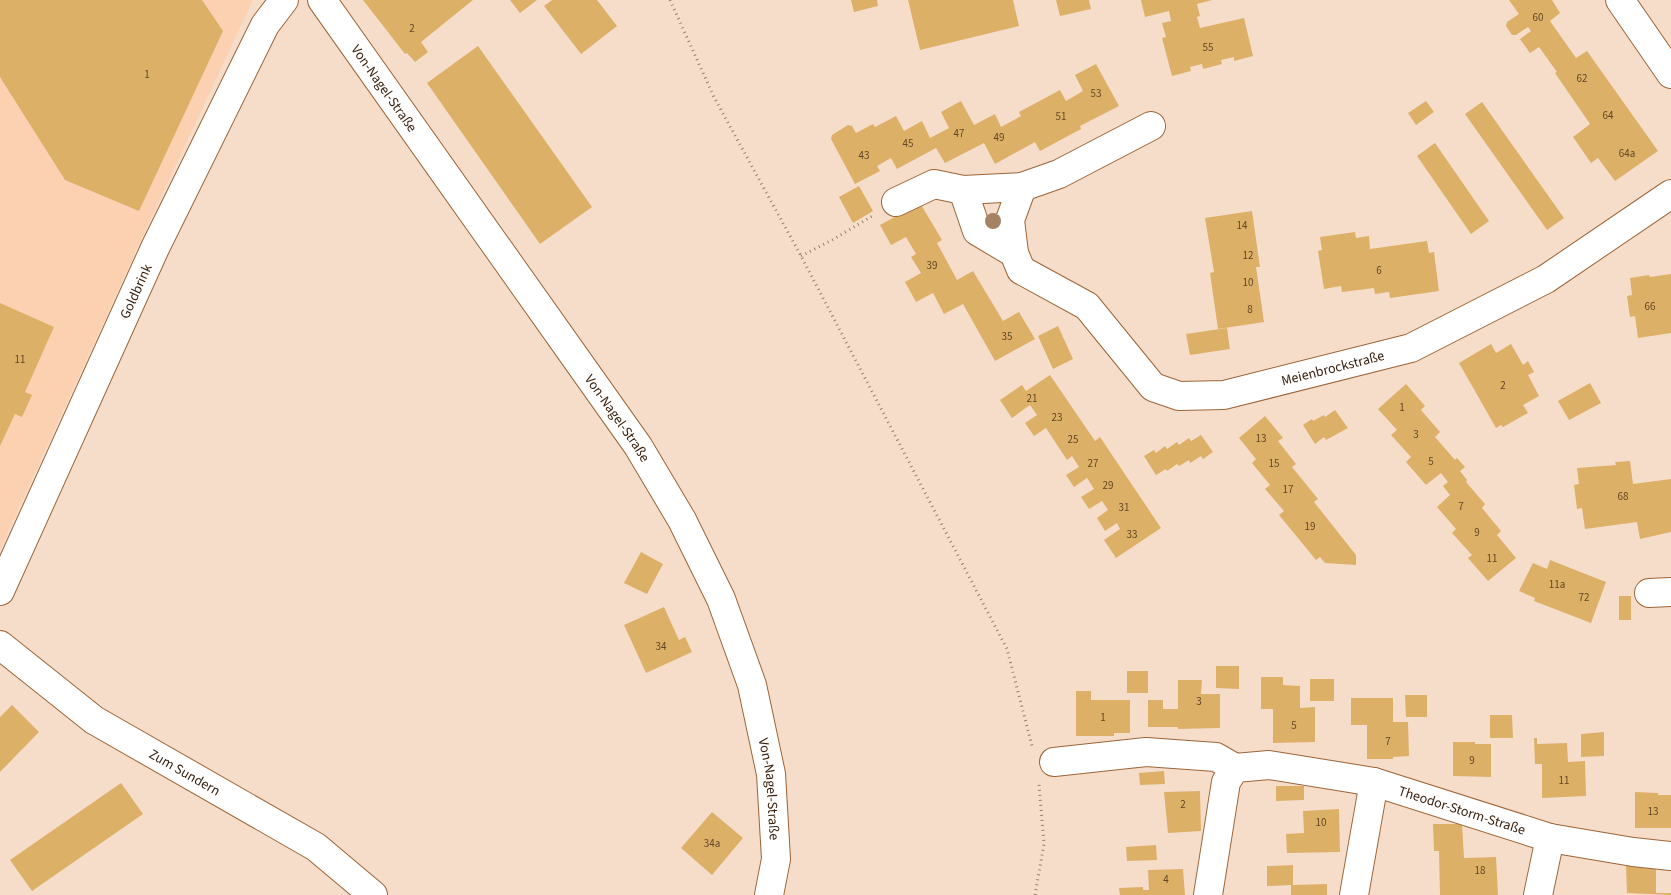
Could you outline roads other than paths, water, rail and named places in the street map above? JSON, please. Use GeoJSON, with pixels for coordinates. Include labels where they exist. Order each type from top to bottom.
{"type":"FeatureCollection","features":[{"type":"Feature","properties":{"kind":"street","name":"Goldbrink"},"geometry":{"type":"LineString","coordinates":[[0,591],[155,248],[264,25],[284,0]]}},
{"type":"Feature","properties":{"kind":"street","name":"Von-Nagel-Straße"},"geometry":{"type":"LineString","coordinates":[[322,0],[638,446],[687,528],[721,599],[752,685],[771,774],[776,859],[769,895]]}},
{"type":"Feature","properties":{"kind":"street"},"geometry":{"type":"LineString","coordinates":[[1620,0],[1671,74]]}},
{"type":"Feature","properties":{"kind":"street"},"geometry":{"type":"LineString","coordinates":[[896,202],[934,184],[963,190],[1022,187],[1058,174],[1151,126]]}},
{"type":"Feature","properties":{"kind":"street","name":"Meienbrockstraße"},"geometry":{"type":"LineString","coordinates":[[1022,187],[1010,220],[1014,253],[1021,270],[1087,306],[1153,387],[1179,396],[1224,395],[1411,348],[1546,279],[1671,194]]}},
{"type":"Feature","properties":{"kind":"street","name":"Meienbrockstraße"},"geometry":{"type":"LineString","coordinates":[[963,190],[977,231],[1014,253]]}},
{"type":"Feature","properties":{"kind":"street","name":"Zum Sundern"},"geometry":{"type":"LineString","coordinates":[[0,645],[94,720],[316,847],[373,895]]}},
{"type":"Feature","properties":{"kind":"street"},"geometry":{"type":"LineString","coordinates":[[1042,766],[1146,752],[1216,757],[1235,768],[1226,782],[1208,895]]}},
{"type":"Feature","properties":{"kind":"street","name":"Theodor-Storm-Straße"},"geometry":{"type":"LineString","coordinates":[[1235,768],[1269,765],[1374,782],[1550,838],[1633,852],[1671,856]]}},
{"type":"Feature","properties":{"kind":"street"},"geometry":{"type":"LineString","coordinates":[[1354,895],[1374,782]]}},
{"type":"Feature","properties":{"kind":"street"},"geometry":{"type":"LineString","coordinates":[[1538,895],[1550,838]]}}]}
